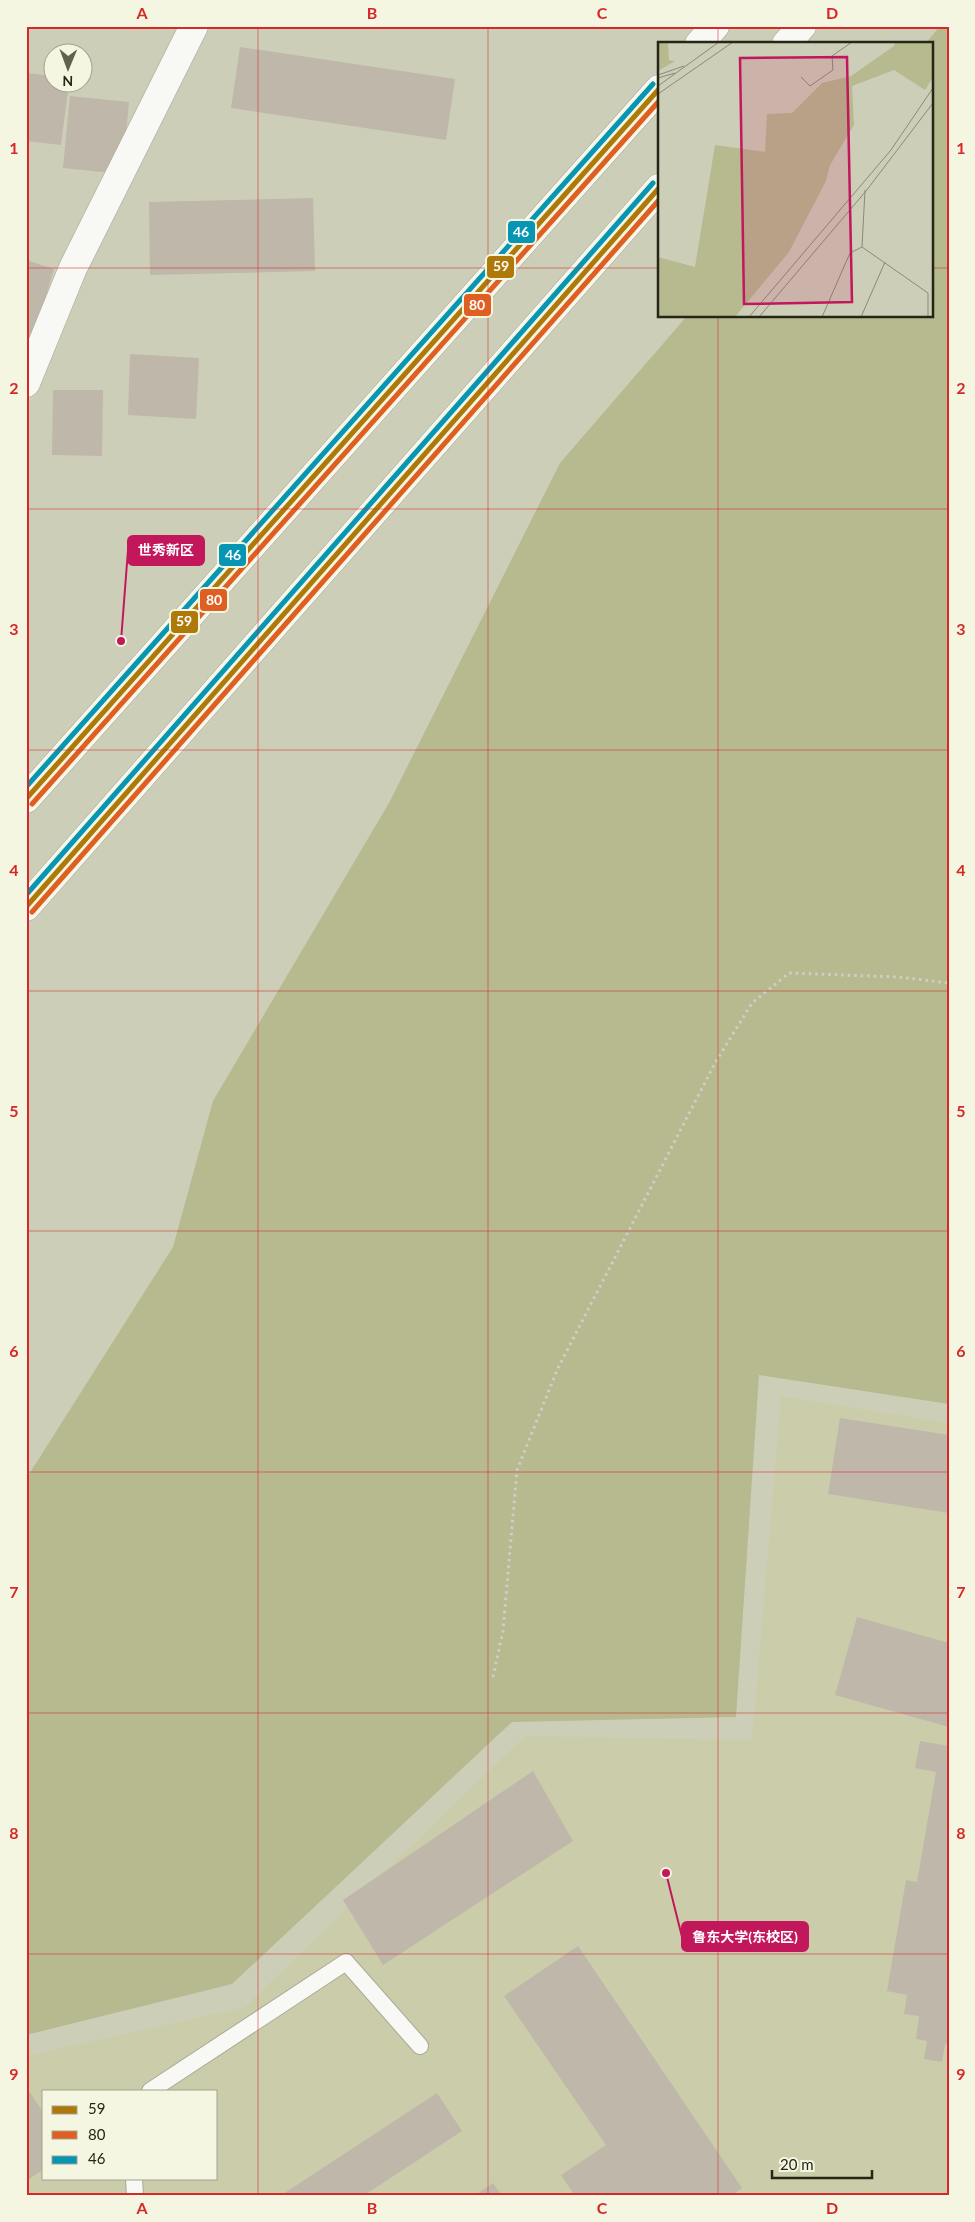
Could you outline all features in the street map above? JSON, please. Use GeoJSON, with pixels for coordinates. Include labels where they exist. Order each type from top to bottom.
{"type":"FeatureCollection","features":[{"type":"Feature","properties":{"kind":"main road"},"geometry":{"type":"LineString","coordinates":[[26,383],[73,268],[194,26]]}},
{"type":"Feature","properties":{"kind":"main road"},"geometry":{"type":"LineString","coordinates":[[701,42],[715,26]]}},
{"type":"Feature","properties":{"kind":"main road"},"geometry":{"type":"LineString","coordinates":[[788,42],[802,26]]}},
{"type":"Feature","properties":{"kind":"main road"},"geometry":{"type":"LineString","coordinates":[[26,800],[658,90]]}},
{"type":"Feature","properties":{"kind":"main road"},"geometry":{"type":"LineString","coordinates":[[26,907],[658,189]]}},
{"type":"Feature","properties":{"kind":"lane"},"geometry":{"type":"LineString","coordinates":[[152,2090],[346,1962],[420,2046]]}},
{"type":"Feature","properties":{"kind":"lane"},"geometry":{"type":"LineString","coordinates":[[134,2180],[135,2196]]}},
{"type":"Feature","properties":{"kind":"path"},"geometry":{"type":"LineString","coordinates":[[493,1677],[503,1631],[517,1470],[563,1360],[715,1063],[752,1002],[789,973],[898,977],[949,983]]}},
{"type":"Feature","properties":{"kind":"shaded area"},"geometry":{"type":"Polygon","coordinates":[[[940,26],[949,26],[949,1404],[759,1375],[736,1717],[512,1722],[232,1984],[26,2035],[26,1479],[173,1247],[213,1101],[389,803],[560,463],[685,318],[932,318],[932,42],[927,42],[940,26]]]}},
{"type":"Feature","properties":{"kind":"shaded area"},"geometry":{"type":"Polygon","coordinates":[[[781,1396],[949,1423],[949,2196],[26,2196],[26,2056],[245,2007],[525,1736],[752,1740],[781,1396]]]}},
{"type":"Feature","properties":{"kind":"building"},"geometry":{"type":"Polygon","coordinates":[[[240,47],[455,79],[446,140],[231,108],[240,47]]]}},
{"type":"Feature","properties":{"kind":"building"},"geometry":{"type":"Polygon","coordinates":[[[26,73],[42,75],[42,92],[68,92],[61,145],[26,141],[26,73]]]}},
{"type":"Feature","properties":{"kind":"building"},"geometry":{"type":"Polygon","coordinates":[[[70,96],[129,102],[122,174],[63,168],[70,96]]]}},
{"type":"Feature","properties":{"kind":"building"},"geometry":{"type":"Polygon","coordinates":[[[313,198],[315,271],[150,275],[149,202],[313,198]]]}},
{"type":"Feature","properties":{"kind":"building"},"geometry":{"type":"Polygon","coordinates":[[[26,260],[54,269],[31,347],[26,346],[26,260]]]}},
{"type":"Feature","properties":{"kind":"building"},"geometry":{"type":"Polygon","coordinates":[[[130,354],[199,358],[196,419],[128,415],[130,354]]]}},
{"type":"Feature","properties":{"kind":"building"},"geometry":{"type":"Polygon","coordinates":[[[53,390],[103,390],[102,456],[52,455],[53,390]]]}},
{"type":"Feature","properties":{"kind":"building"},"geometry":{"type":"Polygon","coordinates":[[[840,1418],[949,1435],[949,1513],[828,1494],[840,1418]]]}},
{"type":"Feature","properties":{"kind":"building"},"geometry":{"type":"Polygon","coordinates":[[[857,1617],[949,1643],[949,1727],[835,1695],[857,1617]]]}},
{"type":"Feature","properties":{"kind":"building"},"geometry":{"type":"Polygon","coordinates":[[[920,1741],[949,1746],[949,2045],[945,2044],[942,2062],[924,2059],[927,2041],[916,2039],[919,2016],[904,2014],[907,1995],[887,1991],[906,1880],[917,1882],[936,1772],[915,1768],[920,1741]]]}},
{"type":"Feature","properties":{"kind":"building"},"geometry":{"type":"Polygon","coordinates":[[[533,1771],[573,1841],[383,1965],[343,1900],[533,1771]]]}},
{"type":"Feature","properties":{"kind":"building"},"geometry":{"type":"Polygon","coordinates":[[[578,1946],[742,2188],[731,2196],[575,2196],[561,2175],[606,2145],[504,1996],[578,1946]]]}},
{"type":"Feature","properties":{"kind":"building"},"geometry":{"type":"Polygon","coordinates":[[[26,2087],[42,2110],[42,2170],[26,2181],[26,2087]]]}},
{"type":"Feature","properties":{"kind":"building"},"geometry":{"type":"Polygon","coordinates":[[[437,2093],[462,2131],[363,2196],[280,2196],[437,2093]]]}},
{"type":"Feature","properties":{"kind":"building"},"geometry":{"type":"Polygon","coordinates":[[[493,2183],[502,2196],[474,2196],[493,2183]]]}},
{"type":"Feature","properties":{"kind":"transit line","name":"46"},"geometry":{"type":"LineString","coordinates":[[26,787],[653,84]]}},
{"type":"Feature","properties":{"kind":"transit line","name":"59"},"geometry":{"type":"LineString","coordinates":[[26,799],[658,90]]}},
{"type":"Feature","properties":{"kind":"transit line","name":"80"},"geometry":{"type":"LineString","coordinates":[[32,804],[658,102]]}},
{"type":"Feature","properties":{"kind":"transit line","name":"46"},"geometry":{"type":"LineString","coordinates":[[26,895],[653,183]]}},
{"type":"Feature","properties":{"kind":"transit line","name":"59"},"geometry":{"type":"LineString","coordinates":[[26,907],[658,189]]}},
{"type":"Feature","properties":{"kind":"transit line","name":"80"},"geometry":{"type":"LineString","coordinates":[[32,912],[658,201]]}},
{"type":"Feature","properties":{"kind":"place","name":"世秀新区"},"geometry":{"type":"Point","coordinates":[121,641]}},
{"type":"Feature","properties":{"kind":"place","name":"鲁东大学(东校区)"},"geometry":{"type":"Point","coordinates":[666,1873]}}]}
